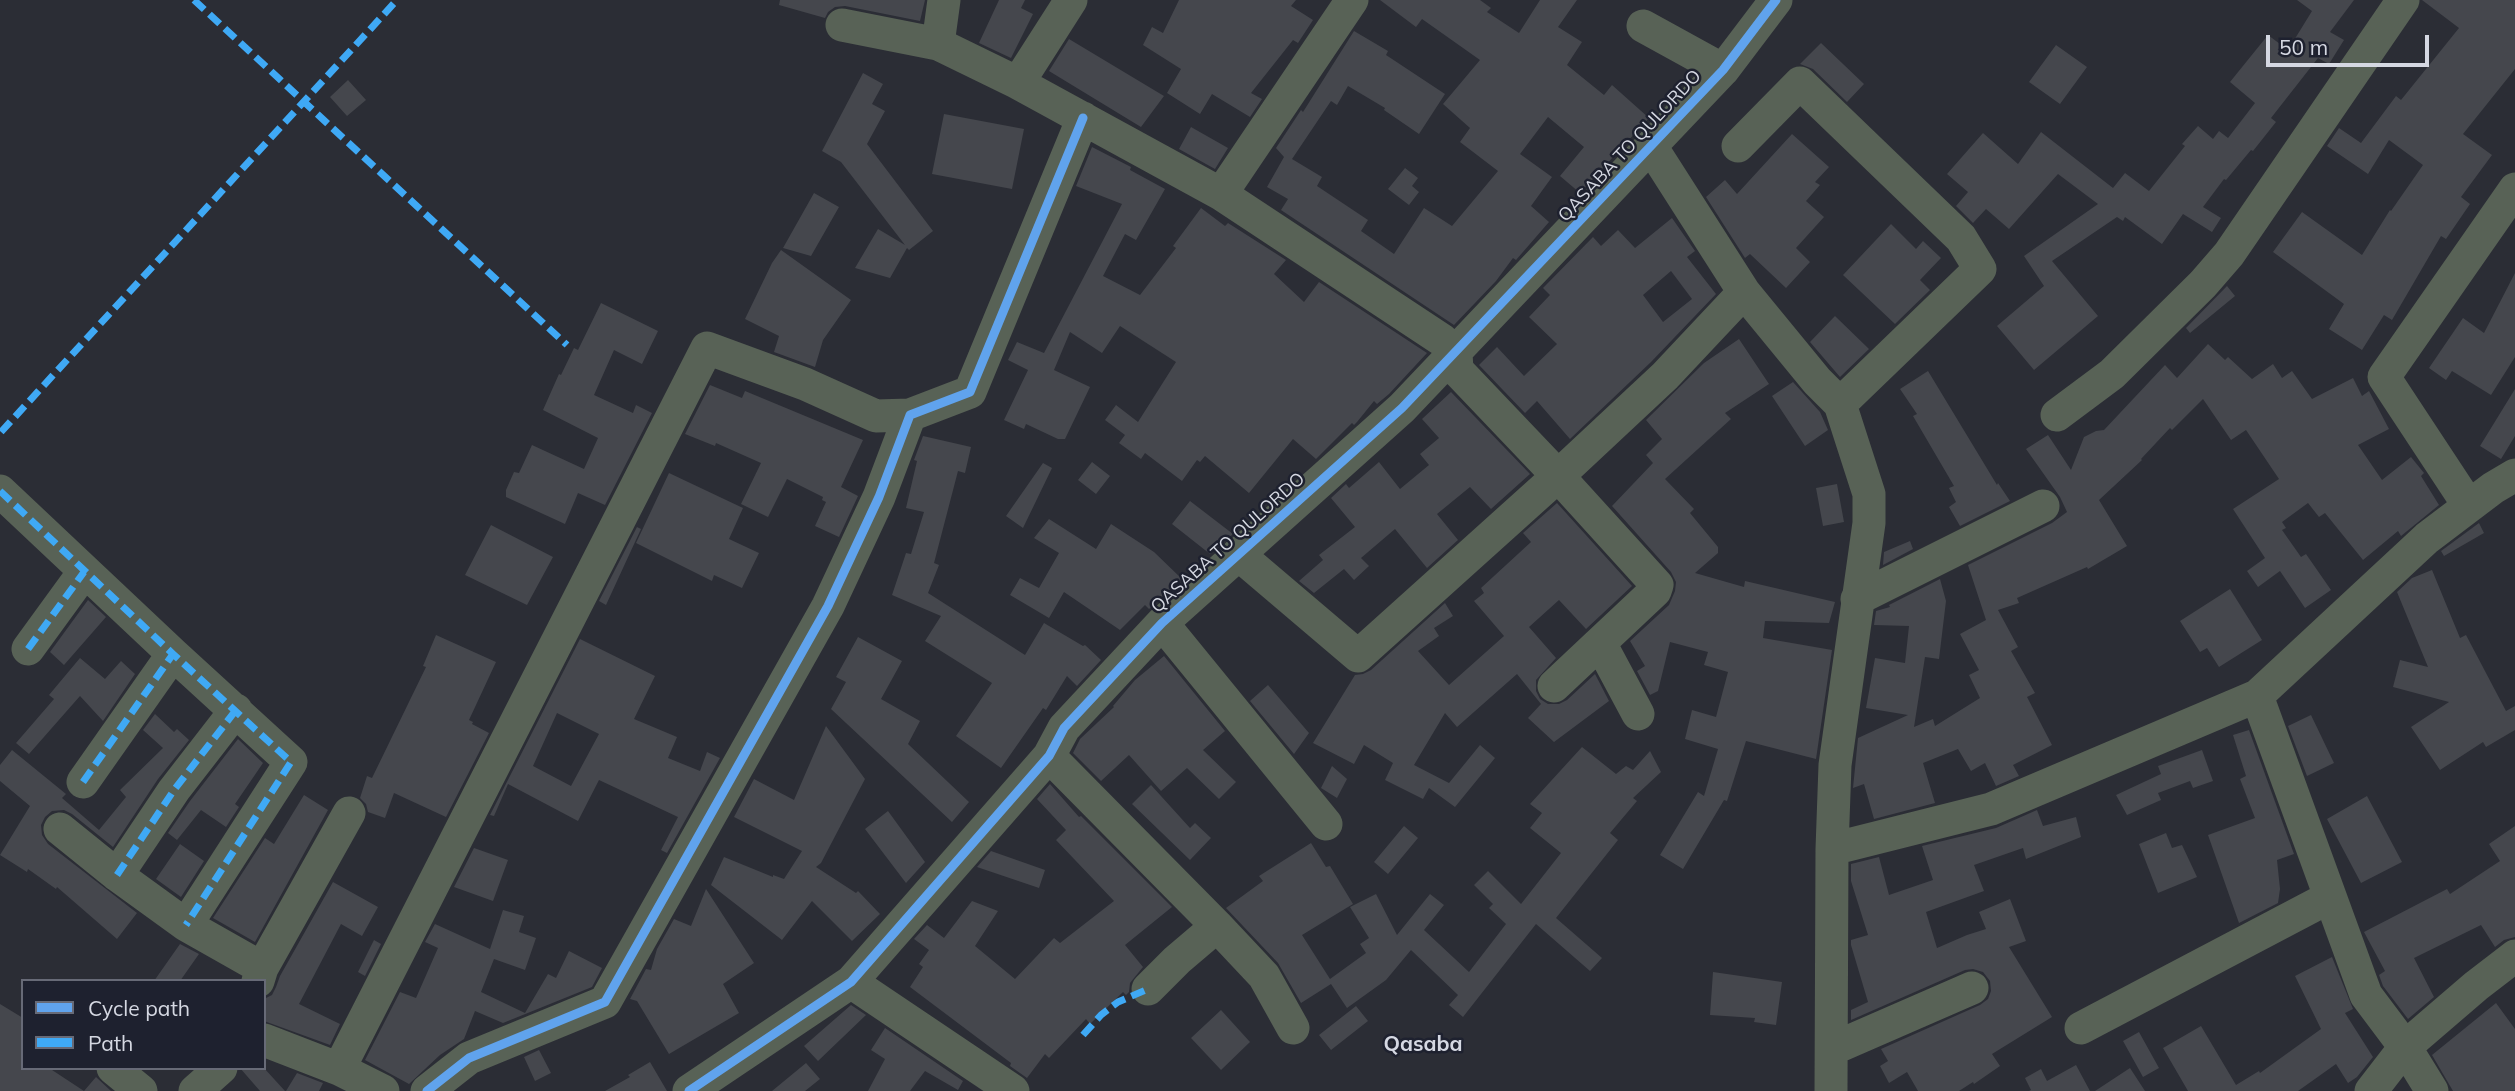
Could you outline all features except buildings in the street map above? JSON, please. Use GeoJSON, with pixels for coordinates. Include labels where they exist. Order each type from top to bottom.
{"type":"FeatureCollection","features":[{"type":"Feature","properties":{"kind":"street"},"geometry":{"type":"LineString","coordinates":[[938,44],[944,0]]}},
{"type":"Feature","properties":{"kind":"street"},"geometry":{"type":"LineString","coordinates":[[1018,83],[1071,0]]}},
{"type":"Feature","properties":{"kind":"street"},"geometry":{"type":"LineString","coordinates":[[1221,194],[1352,0]]}},
{"type":"Feature","properties":{"kind":"street","name":"QASABA TO QULORDO"},"geometry":{"type":"LineString","coordinates":[[689,1091],[851,982],[1049,756],[1064,728],[1162,623],[1402,408],[1652,148],[1723,70],[1776,0]]}},
{"type":"Feature","properties":{"kind":"street"},"geometry":{"type":"LineString","coordinates":[[2057,415],[2112,374],[2203,284],[2229,254],[2403,0]]}},
{"type":"Feature","properties":{"kind":"street"},"geometry":{"type":"LineString","coordinates":[[842,24],[938,44],[1018,83],[1221,194],[1442,340],[1456,353],[1457,370],[1657,585],[1655,591],[1554,686]]}},
{"type":"Feature","properties":{"kind":"street"},"geometry":{"type":"LineString","coordinates":[[1643,26],[1723,70]]}},
{"type":"Feature","properties":{"kind":"street"},"geometry":{"type":"LineString","coordinates":[[1738,146],[1800,83],[1961,238],[1980,269],[1840,404]]}},
{"type":"Feature","properties":{"kind":"street"},"geometry":{"type":"LineString","coordinates":[[339,1069],[707,348],[805,384],[876,416],[910,415],[970,392],[1083,118]]}},
{"type":"Feature","properties":{"kind":"street"},"geometry":{"type":"LineString","coordinates":[[1652,148],[1744,292],[1817,382],[1840,404],[1870,494],[1869,523],[1835,765],[1830,1091]]}},
{"type":"Feature","properties":{"kind":"street"},"geometry":{"type":"LineString","coordinates":[[2469,506],[2384,377],[2515,189]]}},
{"type":"Feature","properties":{"kind":"street"},"geometry":{"type":"LineString","coordinates":[[1238,554],[1358,656],[1665,376],[1744,292]]}},
{"type":"Feature","properties":{"kind":"street"},"geometry":{"type":"LineString","coordinates":[[427,1091],[469,1058],[605,1003],[828,606],[879,496],[910,415]]}},
{"type":"Feature","properties":{"kind":"street"},"geometry":{"type":"LineString","coordinates":[[1832,849],[1991,809],[2257,696],[2427,538],[2515,475]]}},
{"type":"Feature","properties":{"kind":"street"},"geometry":{"type":"LineString","coordinates":[[0,491],[84,572],[292,762],[186,925]]}},
{"type":"Feature","properties":{"kind":"street"},"geometry":{"type":"LineString","coordinates":[[1857,599],[2043,506]]}},
{"type":"Feature","properties":{"kind":"street"},"geometry":{"type":"LineString","coordinates":[[27,649],[84,572]]}},
{"type":"Feature","properties":{"kind":"street"},"geometry":{"type":"LineString","coordinates":[[1162,623],[1326,824]]}},
{"type":"Feature","properties":{"kind":"street"},"geometry":{"type":"LineString","coordinates":[[1600,643],[1638,714]]}},
{"type":"Feature","properties":{"kind":"street"},"geometry":{"type":"LineString","coordinates":[[83,782],[173,654]]}},
{"type":"Feature","properties":{"kind":"street"},"geometry":{"type":"LineString","coordinates":[[2257,696],[2366,995],[2405,1047],[2432,1091]]}},
{"type":"Feature","properties":{"kind":"street"},"geometry":{"type":"LineString","coordinates":[[117,875],[174,790],[236,710]]}},
{"type":"Feature","properties":{"kind":"street"},"geometry":{"type":"LineString","coordinates":[[1049,756],[1264,976],[1293,1028]]}},
{"type":"Feature","properties":{"kind":"street"},"geometry":{"type":"LineString","coordinates":[[60,829],[117,875],[260,974],[349,813]]}},
{"type":"Feature","properties":{"kind":"street"},"geometry":{"type":"LineString","coordinates":[[2081,1028],[2330,897]]}},
{"type":"Feature","properties":{"kind":"street"},"geometry":{"type":"LineString","coordinates":[[1148,989],[1217,926]]}},
{"type":"Feature","properties":{"kind":"street"},"geometry":{"type":"LineString","coordinates":[[2371,1091],[2405,1047],[2515,956]]}},
{"type":"Feature","properties":{"kind":"street"},"geometry":{"type":"LineString","coordinates":[[851,982],[1013,1091]]}},
{"type":"Feature","properties":{"kind":"street"},"geometry":{"type":"LineString","coordinates":[[1832,1049],[1972,988]]}},
{"type":"Feature","properties":{"kind":"street"},"geometry":{"type":"LineString","coordinates":[[266,1041],[339,1069],[383,1091]]}},
{"type":"Feature","properties":{"kind":"street"},"geometry":{"type":"LineString","coordinates":[[115,1070],[141,1091]]}},
{"type":"Feature","properties":{"kind":"street"},"geometry":{"type":"LineString","coordinates":[[195,1091],[219,1070]]}},
{"type":"Feature","properties":{"kind":"marked path"},"geometry":{"type":"LineString","coordinates":[[194,0],[567,345]]}},
{"type":"Feature","properties":{"kind":"marked path"},"geometry":{"type":"LineString","coordinates":[[1,432],[397,0]]}},
{"type":"Feature","properties":{"kind":"marked path"},"geometry":{"type":"LineString","coordinates":[[0,491],[291,762],[186,925]]}},
{"type":"Feature","properties":{"kind":"marked path"},"geometry":{"type":"LineString","coordinates":[[28,649],[84,572]]}},
{"type":"Feature","properties":{"kind":"marked path"},"geometry":{"type":"LineString","coordinates":[[83,782],[173,654]]}},
{"type":"Feature","properties":{"kind":"marked path"},"geometry":{"type":"LineString","coordinates":[[117,875],[174,790],[236,710]]}},
{"type":"Feature","properties":{"kind":"marked path"},"geometry":{"type":"LineString","coordinates":[[1083,1035],[1101,1015],[1118,1002],[1148,989]]}},
{"type":"Feature","properties":{"kind":"cycle path"},"geometry":{"type":"LineString","coordinates":[[689,1091],[851,982],[1049,756],[1064,728],[1162,623],[1402,408],[1723,70],[1776,0]]}},
{"type":"Feature","properties":{"kind":"cycle path"},"geometry":{"type":"LineString","coordinates":[[427,1091],[469,1058],[605,1002],[828,606],[879,497],[910,415],[970,392],[1083,118]]}},
{"type":"Feature","properties":{"kind":"district","name":"Qasaba"},"geometry":{"type":"Point","coordinates":[1423,1045]}}]}
